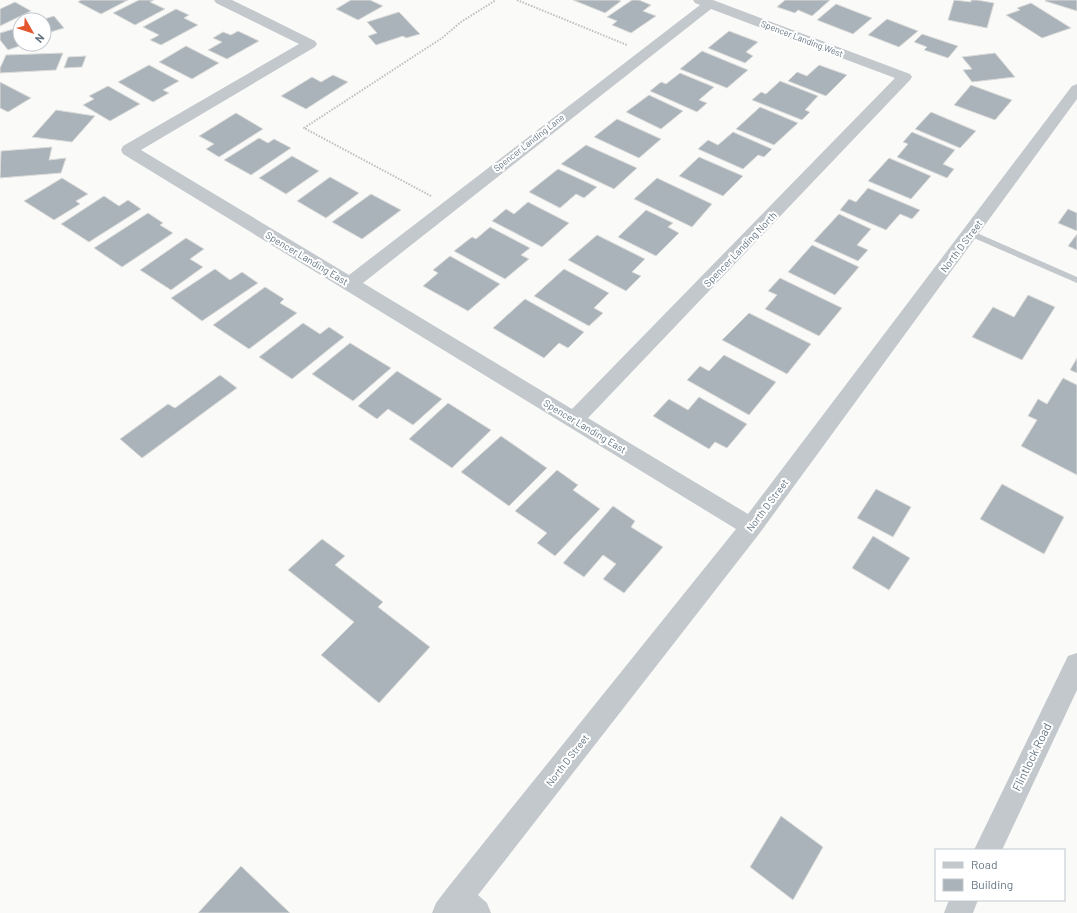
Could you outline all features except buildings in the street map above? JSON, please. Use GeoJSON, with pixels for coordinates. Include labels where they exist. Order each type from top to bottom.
{"type":"FeatureCollection","features":[{"type":"Feature","properties":{"kind":"street","name":"Spencer Landing East"},"geometry":{"type":"LineString","coordinates":[[222,0],[310,44],[128,150],[751,527]]}},
{"type":"Feature","properties":{"kind":"street","name":"Spencer Landing Lane"},"geometry":{"type":"LineString","coordinates":[[349,284],[646,53],[705,2]]}},
{"type":"Feature","properties":{"kind":"street","name":"Spencer Landing West"},"geometry":{"type":"LineString","coordinates":[[705,2],[905,78]]}},
{"type":"Feature","properties":{"kind":"street","name":"Spencer Landing North"},"geometry":{"type":"LineString","coordinates":[[574,420],[905,78]]}},
{"type":"Feature","properties":{"kind":"street","name":"North D Street"},"geometry":{"type":"LineString","coordinates":[[461,907],[751,527],[1077,89]]}},
{"type":"Feature","properties":{"kind":"street","name":"Flintlock Road"},"geometry":{"type":"LineString","coordinates":[[988,849],[1077,664]]}},
{"type":"Feature","properties":{"kind":"street"},"geometry":{"type":"LineString","coordinates":[[958,913],[964,901]]}},
{"type":"Feature","properties":{"kind":"lane"},"geometry":{"type":"LineString","coordinates":[[970,233],[1077,280]]}},
{"type":"Feature","properties":{"kind":"path"},"geometry":{"type":"LineString","coordinates":[[449,206],[304,128],[442,38],[461,22],[496,0]]}},
{"type":"Feature","properties":{"kind":"path"},"geometry":{"type":"LineString","coordinates":[[517,0],[646,53]]}}]}
